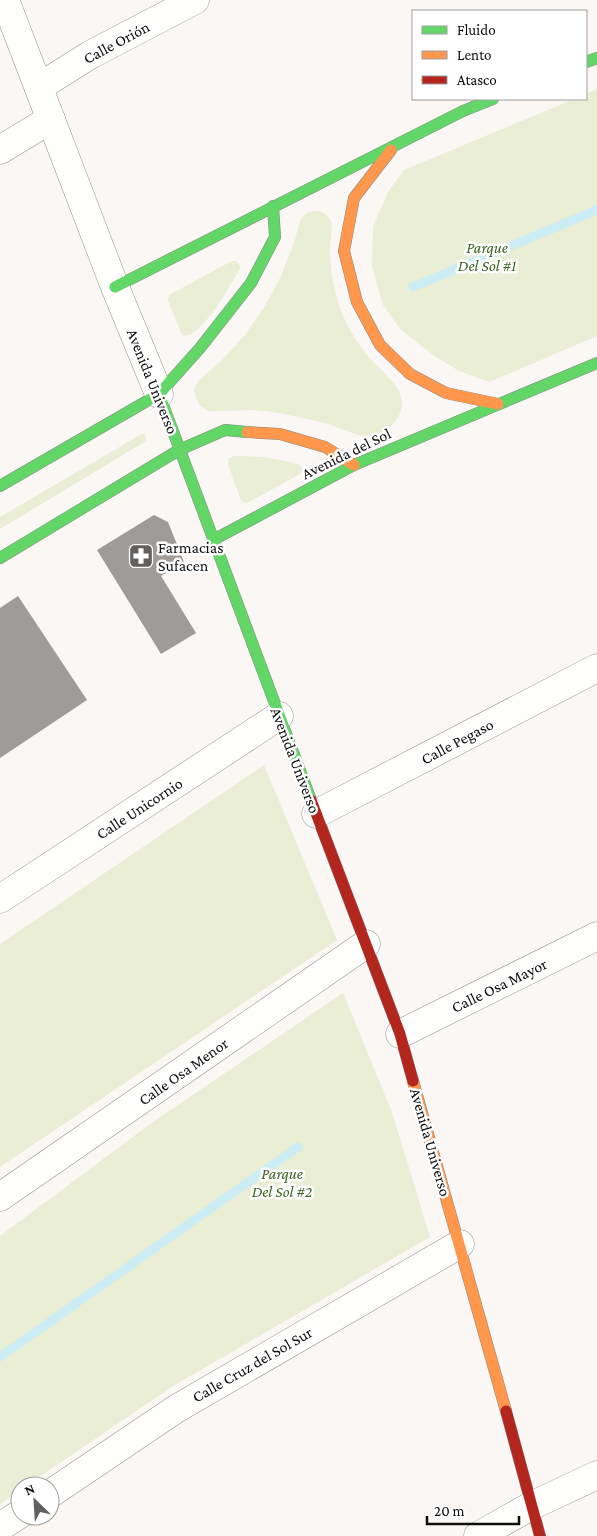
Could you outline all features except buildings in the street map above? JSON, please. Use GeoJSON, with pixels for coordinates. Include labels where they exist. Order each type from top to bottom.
{"type":"FeatureCollection","features":[{"type":"Feature","properties":{"kind":"street","name":"Avenida Universo"},"geometry":{"type":"LineString","coordinates":[[5,0],[115,287],[159,394],[400,1034],[540,1536]]}},
{"type":"Feature","properties":{"kind":"street","name":"Calle Orión"},"geometry":{"type":"LineString","coordinates":[[39,87],[90,55],[195,0]]}},
{"type":"Feature","properties":{"kind":"street"},"geometry":{"type":"LineString","coordinates":[[115,287],[463,110],[490,100]]}},
{"type":"Feature","properties":{"kind":"street"},"geometry":{"type":"LineString","coordinates":[[0,150],[51,119]]}},
{"type":"Feature","properties":{"kind":"street"},"geometry":{"type":"LineString","coordinates":[[395,145],[354,198],[344,251],[357,302],[380,345],[410,374],[446,393],[498,404]]}},
{"type":"Feature","properties":{"kind":"street"},"geometry":{"type":"LineString","coordinates":[[0,486],[159,394],[200,348],[251,283],[275,237],[273,206]]}},
{"type":"Feature","properties":{"kind":"street","name":"Avenida del Sol"},"geometry":{"type":"LineString","coordinates":[[213,540],[354,465],[597,363]]}},
{"type":"Feature","properties":{"kind":"street"},"geometry":{"type":"LineString","coordinates":[[0,558],[179,450],[225,430],[280,434],[325,448],[354,465]]}},
{"type":"Feature","properties":{"kind":"street","name":"Calle Pegaso"},"geometry":{"type":"LineString","coordinates":[[316,814],[597,668]]}},
{"type":"Feature","properties":{"kind":"street","name":"Calle Unicornio"},"geometry":{"type":"LineString","coordinates":[[0,899],[279,716]]}},
{"type":"Feature","properties":{"kind":"street","name":"Calle Osa Mayor"},"geometry":{"type":"LineString","coordinates":[[400,1034],[597,936]]}},
{"type":"Feature","properties":{"kind":"street","name":"Calle Osa Menor"},"geometry":{"type":"LineString","coordinates":[[0,1197],[366,944]]}},
{"type":"Feature","properties":{"kind":"street","name":"Calle Cruz del Sol Sur"},"geometry":{"type":"LineString","coordinates":[[60,1487],[176,1408],[460,1244]]}},
{"type":"Feature","properties":{"kind":"street"},"geometry":{"type":"LineString","coordinates":[[478,1536],[531,1506],[597,1475]]}},
{"type":"Feature","properties":{"kind":"green space","name":"Parque Del Sol #1"},"geometry":{"type":"Polygon","coordinates":[[[597,89],[597,336],[489,382],[459,371],[433,355],[401,330],[383,305],[372,266],[373,227],[388,192],[404,170],[572,100],[587,100],[587,94],[597,89]]]}},
{"type":"Feature","properties":{"kind":"green space"},"geometry":{"type":"Polygon","coordinates":[[[313,211],[324,213],[331,222],[330,257],[333,281],[344,319],[360,346],[390,379],[400,395],[402,404],[399,414],[386,431],[378,434],[361,436],[325,423],[280,413],[255,410],[208,411],[199,405],[194,391],[198,381],[221,361],[245,335],[265,306],[281,276],[294,243],[301,218],[313,211]]]}},
{"type":"Feature","properties":{"kind":"green space"},"geometry":{"type":"Polygon","coordinates":[[[232,261],[236,261],[240,268],[215,309],[197,329],[189,335],[182,335],[168,300],[169,295],[232,261]]]}},
{"type":"Feature","properties":{"kind":"green space"},"geometry":{"type":"Polygon","coordinates":[[[143,434],[146,441],[0,529],[0,517],[143,434]]]}},
{"type":"Feature","properties":{"kind":"green space"},"geometry":{"type":"Polygon","coordinates":[[[235,456],[260,457],[284,461],[300,465],[303,470],[300,474],[245,503],[241,500],[228,464],[229,458],[235,456]]]}},
{"type":"Feature","properties":{"kind":"green space"},"geometry":{"type":"Polygon","coordinates":[[[264,765],[337,940],[0,1167],[0,944],[264,765]]]}},
{"type":"Feature","properties":{"kind":"green space","name":"Parque Del Sol #2"},"geometry":{"type":"Polygon","coordinates":[[[343,993],[392,1112],[430,1237],[173,1386],[41,1476],[10,1476],[10,1497],[0,1504],[0,1236],[150,1124],[343,993]]]}},
{"type":"Feature","properties":{"kind":"waterway"},"geometry":{"type":"LineString","coordinates":[[413,287],[597,210]]}},
{"type":"Feature","properties":{"kind":"waterway"},"geometry":{"type":"LineString","coordinates":[[0,1357],[298,1147]]}},
{"type":"Feature","properties":{"kind":"traffic: fast"},"geometry":{"type":"LineString","coordinates":[[587,62],[597,58]]}},
{"type":"Feature","properties":{"kind":"traffic: fast"},"geometry":{"type":"LineString","coordinates":[[115,287],[463,111],[490,100]]}},
{"type":"Feature","properties":{"kind":"traffic: fast"},"geometry":{"type":"LineString","coordinates":[[0,486],[159,394],[200,348],[251,283],[275,237],[273,206]]}},
{"type":"Feature","properties":{"kind":"traffic: fast"},"geometry":{"type":"LineString","coordinates":[[213,540],[354,465],[597,363]]}},
{"type":"Feature","properties":{"kind":"traffic: fast"},"geometry":{"type":"LineString","coordinates":[[159,394],[311,800]]}},
{"type":"Feature","properties":{"kind":"traffic: fast"},"geometry":{"type":"LineString","coordinates":[[0,558],[179,450],[225,430],[247,432]]}},
{"type":"Feature","properties":{"kind":"traffic: slow"},"geometry":{"type":"LineString","coordinates":[[391,150],[354,198],[344,251],[357,302],[380,345],[410,374],[446,393],[498,404]]}},
{"type":"Feature","properties":{"kind":"traffic: slow"},"geometry":{"type":"LineString","coordinates":[[247,432],[280,434],[325,447],[354,465]]}},
{"type":"Feature","properties":{"kind":"traffic: slow"},"geometry":{"type":"LineString","coordinates":[[413,1081],[506,1411]]}},
{"type":"Feature","properties":{"kind":"traffic: jam"},"geometry":{"type":"LineString","coordinates":[[311,800],[400,1034],[413,1081]]}},
{"type":"Feature","properties":{"kind":"traffic: jam"},"geometry":{"type":"LineString","coordinates":[[506,1411],[540,1536]]}},
{"type":"Feature","properties":{"kind":"place","name":"Farmacias Sufacen"},"geometry":{"type":"Point","coordinates":[141,556]}}]}
